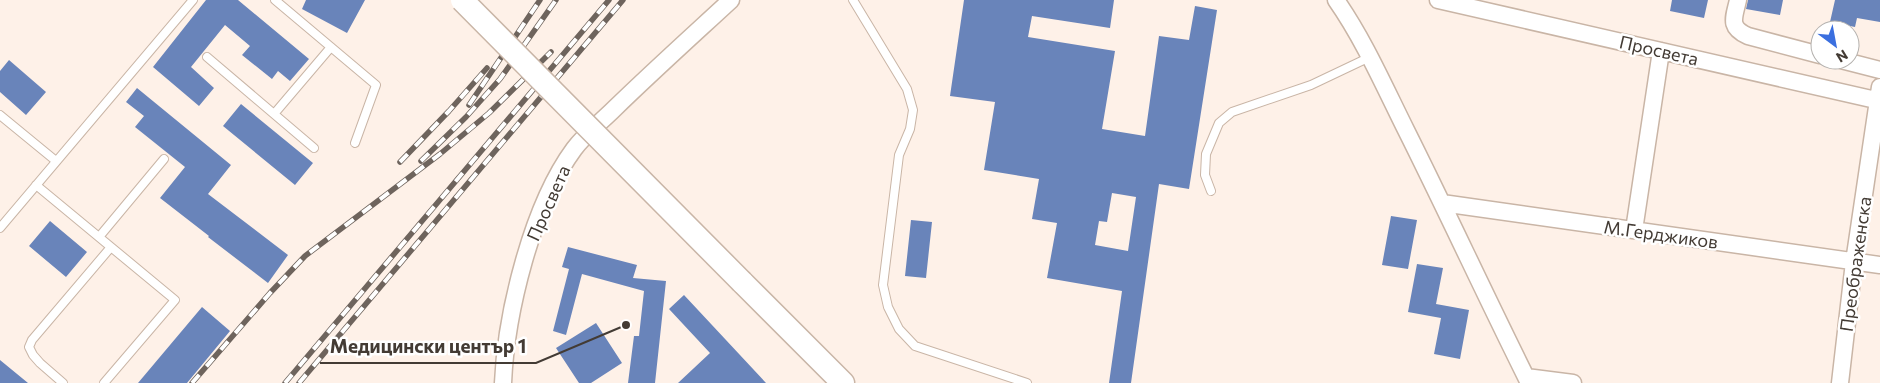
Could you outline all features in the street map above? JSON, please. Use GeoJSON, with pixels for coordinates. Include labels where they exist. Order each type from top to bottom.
{"type":"FeatureCollection","features":[{"type":"Feature","properties":{"kind":"main road"},"geometry":{"type":"LineString","coordinates":[[462,0],[844,383]]}},
{"type":"Feature","properties":{"kind":"street","name":"Просвета"},"geometry":{"type":"LineString","coordinates":[[503,383],[504,350],[521,271],[542,211],[557,176],[575,148],[628,95],[731,0]]}},
{"type":"Feature","properties":{"kind":"street"},"geometry":{"type":"LineString","coordinates":[[1336,0],[1370,57],[1527,380],[1572,383]]}},
{"type":"Feature","properties":{"kind":"street","name":"Просвета"},"geometry":{"type":"LineString","coordinates":[[1442,0],[1660,51],[1879,96]]}},
{"type":"Feature","properties":{"kind":"street"},"geometry":{"type":"LineString","coordinates":[[1738,0],[1734,27],[1739,32],[1810,52]]}},
{"type":"Feature","properties":{"kind":"street"},"geometry":{"type":"LineString","coordinates":[[1634,230],[1660,51]]}},
{"type":"Feature","properties":{"kind":"street"},"geometry":{"type":"LineString","coordinates":[[1860,65],[1880,70]]}},
{"type":"Feature","properties":{"kind":"street","name":"Преображенска"},"geometry":{"type":"LineString","coordinates":[[1840,383],[1854,262],[1879,96]]}},
{"type":"Feature","properties":{"kind":"street","name":"М.Герджиков"},"geometry":{"type":"LineString","coordinates":[[1442,203],[1880,265]]}},
{"type":"Feature","properties":{"kind":"lane"},"geometry":{"type":"LineString","coordinates":[[0,228],[193,0]]}},
{"type":"Feature","properties":{"kind":"lane"},"geometry":{"type":"LineString","coordinates":[[275,0],[376,85],[355,143]]}},
{"type":"Feature","properties":{"kind":"lane"},"geometry":{"type":"LineString","coordinates":[[853,0],[907,89],[913,110],[910,129],[899,155],[883,285],[888,308],[899,328],[915,346],[1027,383]]}},
{"type":"Feature","properties":{"kind":"lane"},"geometry":{"type":"LineString","coordinates":[[274,114],[331,47]]}},
{"type":"Feature","properties":{"kind":"lane"},"geometry":{"type":"LineString","coordinates":[[207,57],[314,148]]}},
{"type":"Feature","properties":{"kind":"lane"},"geometry":{"type":"LineString","coordinates":[[1211,191],[1205,175],[1206,154],[1219,123],[1232,112],[1311,85],[1370,57]]}},
{"type":"Feature","properties":{"kind":"lane"},"geometry":{"type":"LineString","coordinates":[[0,116],[56,161]]}},
{"type":"Feature","properties":{"kind":"lane"},"geometry":{"type":"LineString","coordinates":[[99,237],[164,159]]}},
{"type":"Feature","properties":{"kind":"lane"},"geometry":{"type":"LineString","coordinates":[[36,185],[175,300],[104,383]]}},
{"type":"Feature","properties":{"kind":"lane"},"geometry":{"type":"LineString","coordinates":[[63,383],[40,363],[29,347],[32,340],[111,247]]}},
{"type":"Feature","properties":{"kind":"building"},"geometry":{"type":"Polygon","coordinates":[[[206,0],[238,0],[309,59],[290,81],[278,71],[272,79],[242,55],[250,46],[225,25],[191,67],[214,88],[199,106],[153,67],[206,0]]]}},
{"type":"Feature","properties":{"kind":"building"},"geometry":{"type":"Polygon","coordinates":[[[306,0],[365,0],[347,33],[302,9],[306,0]]]}},
{"type":"Feature","properties":{"kind":"building"},"geometry":{"type":"Polygon","coordinates":[[[964,0],[1114,0],[1110,28],[1032,16],[1028,37],[1115,51],[1102,129],[1145,136],[1159,36],[1189,40],[1195,6],[1217,10],[1189,189],[1159,184],[1131,383],[1109,383],[1122,291],[1047,278],[1057,223],[1032,219],[1039,179],[984,170],[995,102],[950,96],[964,0]],[[1112,193],[1107,222],[1099,221],[1095,245],[1128,251],[1136,197],[1112,193]]]}},
{"type":"Feature","properties":{"kind":"building"},"geometry":{"type":"Polygon","coordinates":[[[1672,0],[1708,0],[1704,18],[1670,11],[1672,0]]]}},
{"type":"Feature","properties":{"kind":"building"},"geometry":{"type":"Polygon","coordinates":[[[1748,0],[1783,0],[1780,15],[1746,9],[1748,0]]]}},
{"type":"Feature","properties":{"kind":"building"},"geometry":{"type":"Polygon","coordinates":[[[1835,0],[1880,0],[1880,22],[1857,18],[1857,20],[1830,20],[1835,0]]]}},
{"type":"Feature","properties":{"kind":"building"},"geometry":{"type":"Polygon","coordinates":[[[9,60],[46,92],[26,115],[0,92],[0,71],[9,60]]]}},
{"type":"Feature","properties":{"kind":"building"},"geometry":{"type":"Polygon","coordinates":[[[137,88],[231,165],[208,194],[288,255],[268,283],[160,198],[185,167],[135,127],[144,116],[126,102],[137,88]]]}},
{"type":"Feature","properties":{"kind":"building"},"geometry":{"type":"Polygon","coordinates":[[[241,104],[313,163],[295,185],[223,126],[241,104]]]}},
{"type":"Feature","properties":{"kind":"building"},"geometry":{"type":"Polygon","coordinates":[[[1391,216],[1417,220],[1408,269],[1382,265],[1391,216]]]}},
{"type":"Feature","properties":{"kind":"building"},"geometry":{"type":"Polygon","coordinates":[[[911,220],[932,222],[926,278],[905,276],[911,220]]]}},
{"type":"Feature","properties":{"kind":"building"},"geometry":{"type":"Polygon","coordinates":[[[50,221],[87,252],[66,277],[29,246],[50,221]]]}},
{"type":"Feature","properties":{"kind":"building"},"geometry":{"type":"Polygon","coordinates":[[[568,247],[637,265],[633,278],[666,281],[655,383],[628,383],[634,336],[639,336],[644,291],[582,274],[566,335],[553,331],[569,269],[562,267],[568,247]]]}},
{"type":"Feature","properties":{"kind":"building"},"geometry":{"type":"Polygon","coordinates":[[[1417,264],[1443,268],[1436,304],[1469,310],[1460,359],[1434,354],[1441,318],[1408,312],[1417,264]]]}},
{"type":"Feature","properties":{"kind":"building"},"geometry":{"type":"Polygon","coordinates":[[[684,295],[766,383],[678,383],[710,353],[669,309],[684,295]]]}},
{"type":"Feature","properties":{"kind":"building"},"geometry":{"type":"Polygon","coordinates":[[[202,307],[230,331],[187,383],[138,383],[202,307]]]}},
{"type":"Feature","properties":{"kind":"building"},"geometry":{"type":"Polygon","coordinates":[[[596,323],[622,363],[591,383],[579,383],[556,348],[596,323]]]}},
{"type":"Feature","properties":{"kind":"building"},"geometry":{"type":"Polygon","coordinates":[[[0,360],[28,383],[0,383],[0,360]]]}},
{"type":"Feature","properties":{"kind":"railway"},"geometry":{"type":"LineString","coordinates":[[469,105],[540,0]]}},
{"type":"Feature","properties":{"kind":"railway"},"geometry":{"type":"LineString","coordinates":[[421,161],[466,117],[500,79],[556,0]]}},
{"type":"Feature","properties":{"kind":"railway"},"geometry":{"type":"LineString","coordinates":[[285,383],[609,0]]}},
{"type":"Feature","properties":{"kind":"railway"},"geometry":{"type":"LineString","coordinates":[[299,383],[623,0]]}},
{"type":"Feature","properties":{"kind":"railway"},"geometry":{"type":"LineString","coordinates":[[192,383],[270,293],[305,256],[440,154],[489,113],[551,52]]}},
{"type":"Feature","properties":{"kind":"railway"},"geometry":{"type":"LineString","coordinates":[[400,162],[487,68]]}},
{"type":"Feature","properties":{"kind":"place","name":"Медицински център 1"},"geometry":{"type":"Point","coordinates":[626,325]}}]}
